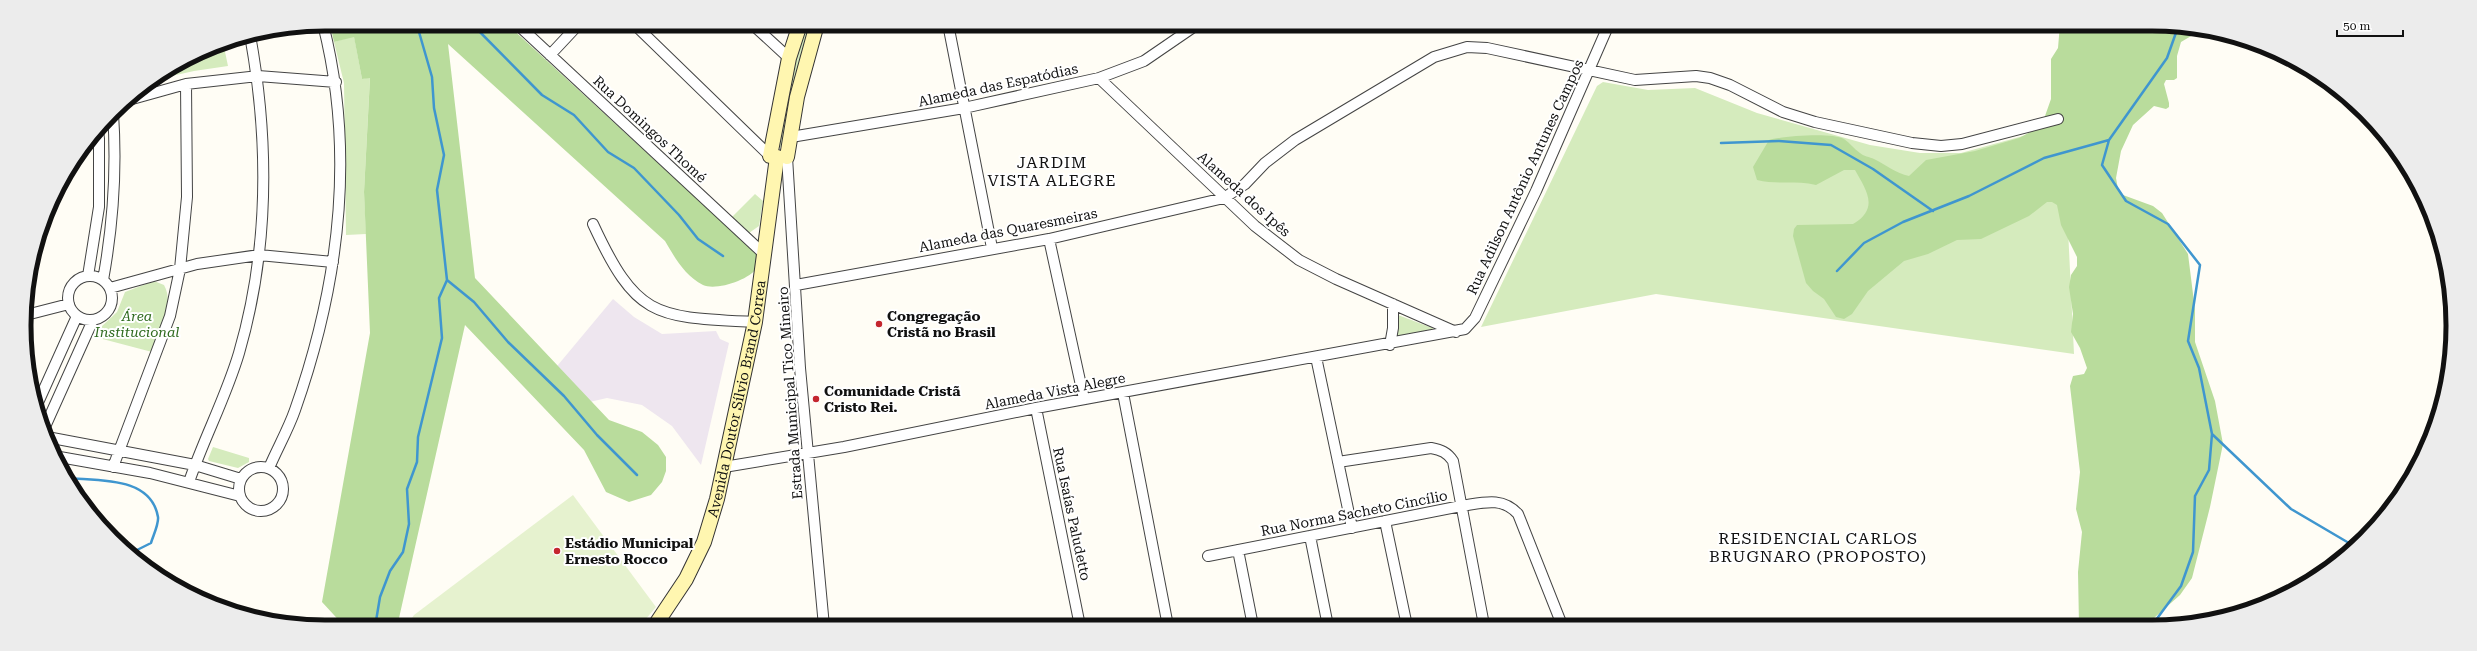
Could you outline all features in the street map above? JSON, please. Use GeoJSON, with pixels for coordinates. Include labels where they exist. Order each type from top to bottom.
{"type":"FeatureCollection","features":[{"type":"Feature","properties":{"kind":"main road"},"geometry":{"type":"LineString","coordinates":[[778,156],[789,58],[798,31]]}},
{"type":"Feature","properties":{"kind":"main road"},"geometry":{"type":"LineString","coordinates":[[778,156],[791,137],[797,97],[815,31]]}},
{"type":"Feature","properties":{"kind":"main road","name":"Avenida Doutor Sílvio Brand Correa"},"geometry":{"type":"LineString","coordinates":[[659,620],[686,579],[704,542],[724,467],[755,322],[778,156]]}},
{"type":"Feature","properties":{"kind":"street"},"geometry":{"type":"LineString","coordinates":[[269,468],[294,411],[319,328],[334,262],[342,187],[340,122],[336,82],[325,31]]}},
{"type":"Feature","properties":{"kind":"street","name":"Rua Domingos Thomé"},"geometry":{"type":"LineString","coordinates":[[525,31],[764,254]]}},
{"type":"Feature","properties":{"kind":"street"},"geometry":{"type":"LineString","coordinates":[[550,54],[572,31]]}},
{"type":"Feature","properties":{"kind":"street"},"geometry":{"type":"LineString","coordinates":[[642,31],[778,156]]}},
{"type":"Feature","properties":{"kind":"street"},"geometry":{"type":"LineString","coordinates":[[760,31],[789,58]]}},
{"type":"Feature","properties":{"kind":"street"},"geometry":{"type":"LineString","coordinates":[[949,31],[992,248]]}},
{"type":"Feature","properties":{"kind":"street","name":"Alameda das Espatódias"},"geometry":{"type":"LineString","coordinates":[[791,137],[964,108],[1099,78],[1144,61],[1188,31]]}},
{"type":"Feature","properties":{"kind":"street","name":"Rua Adilson Antônio Antunes Campos"},"geometry":{"type":"LineString","coordinates":[[1456,332],[1465,329],[1475,318],[1590,71],[1606,31]]}},
{"type":"Feature","properties":{"kind":"street"},"geometry":{"type":"LineString","coordinates":[[189,482],[220,408],[239,352],[259,255],[264,155],[258,76],[251,41]]}},
{"type":"Feature","properties":{"kind":"street","name":"Alameda das Quaresmeiras"},"geometry":{"type":"LineString","coordinates":[[796,285],[992,248],[1049,239],[1224,198],[1246,184],[1265,163],[1295,140],[1434,57],[1449,51],[1467,47],[1487,48],[1635,80],[1696,76],[1710,78],[1730,85],[1783,112],[1816,122],[1912,143],[1941,146],[1962,144],[2058,119]]}},
{"type":"Feature","properties":{"kind":"street"},"geometry":{"type":"LineString","coordinates":[[140,97],[186,84],[258,76],[336,82]]}},
{"type":"Feature","properties":{"kind":"street","name":"Alameda dos Ipês"},"geometry":{"type":"LineString","coordinates":[[1099,78],[1224,198],[1255,226],[1299,260],[1456,332]]}},
{"type":"Feature","properties":{"kind":"street"},"geometry":{"type":"LineString","coordinates":[[113,467],[170,316],[180,269],[187,197],[186,84]]}},
{"type":"Feature","properties":{"kind":"street"},"geometry":{"type":"LineString","coordinates":[[113,121],[116,165],[106,284],[112,298],[110,308],[103,316],[93,320],[77,316],[69,304],[68,297],[71,287],[78,280],[88,276],[106,284],[180,269],[197,264],[259,255],[334,262]]}},
{"type":"Feature","properties":{"kind":"street"},"geometry":{"type":"LineString","coordinates":[[88,276],[99,207],[99,137]]}},
{"type":"Feature","properties":{"kind":"street","name":"Estrada Municipal Tico Mineiro"},"geometry":{"type":"LineString","coordinates":[[778,156],[796,285],[800,368],[823,620]]}},
{"type":"Feature","properties":{"kind":"street"},"geometry":{"type":"LineString","coordinates":[[593,224],[608,257],[623,280],[639,298],[654,309],[672,316],[696,319],[755,322]]}},
{"type":"Feature","properties":{"kind":"street"},"geometry":{"type":"LineString","coordinates":[[1049,239],[1084,399]]}},
{"type":"Feature","properties":{"kind":"street"},"geometry":{"type":"LineString","coordinates":[[32,314],[69,304]]}},
{"type":"Feature","properties":{"kind":"street"},"geometry":{"type":"LineString","coordinates":[[1390,345],[1393,328],[1393,304]]}},
{"type":"Feature","properties":{"kind":"street"},"geometry":{"type":"LineString","coordinates":[[40,398],[77,316]]}},
{"type":"Feature","properties":{"kind":"street"},"geometry":{"type":"LineString","coordinates":[[48,422],[93,320]]}},
{"type":"Feature","properties":{"kind":"street","name":"Alameda Vista Alegre"},"geometry":{"type":"LineString","coordinates":[[724,467],[808,454],[1036,408],[1456,332]]}},
{"type":"Feature","properties":{"kind":"street"},"geometry":{"type":"LineString","coordinates":[[1316,357],[1352,528]]}},
{"type":"Feature","properties":{"kind":"street"},"geometry":{"type":"LineString","coordinates":[[1123,393],[1167,620]]}},
{"type":"Feature","properties":{"kind":"street","name":"Rua Isaías Paludetto"},"geometry":{"type":"LineString","coordinates":[[1036,408],[1079,620]]}},
{"type":"Feature","properties":{"kind":"street"},"geometry":{"type":"LineString","coordinates":[[53,438],[119,452],[195,465],[241,479]]}},
{"type":"Feature","properties":{"kind":"street"},"geometry":{"type":"LineString","coordinates":[[1338,462],[1430,448],[1441,450],[1449,455],[1453,461],[1483,620]]}},
{"type":"Feature","properties":{"kind":"street"},"geometry":{"type":"LineString","coordinates":[[62,457],[189,482],[240,496]]}},
{"type":"Feature","properties":{"kind":"street"},"geometry":{"type":"LineString","coordinates":[[260,467],[269,468],[277,474],[282,482],[283,492],[276,505],[263,511],[254,510],[245,504],[240,496],[239,488],[241,479],[250,469],[260,467]]}},
{"type":"Feature","properties":{"kind":"street","name":"Rua Norma Sacheto Cincílio"},"geometry":{"type":"LineString","coordinates":[[1208,556],[1461,506],[1498,501],[1506,503],[1518,514],[1560,620]]}},
{"type":"Feature","properties":{"kind":"street"},"geometry":{"type":"LineString","coordinates":[[1385,521],[1406,620]]}},
{"type":"Feature","properties":{"kind":"street"},"geometry":{"type":"LineString","coordinates":[[1310,536],[1327,620]]}},
{"type":"Feature","properties":{"kind":"street"},"geometry":{"type":"LineString","coordinates":[[1238,550],[1252,620]]}},
{"type":"Feature","properties":{"kind":"shaded area"},"geometry":{"type":"Polygon","coordinates":[[[613,299],[634,317],[662,334],[716,331],[720,339],[729,343],[701,465],[672,426],[642,405],[607,398],[585,403],[553,371],[613,299]]]}},
{"type":"Feature","properties":{"kind":"green space"},"geometry":{"type":"Polygon","coordinates":[[[332,31],[515,31],[759,256],[759,264],[753,272],[747,277],[732,283],[716,287],[709,286],[703,285],[691,277],[681,266],[665,241],[448,44],[475,278],[609,420],[642,432],[658,445],[666,457],[666,471],[662,482],[651,495],[629,502],[606,492],[584,450],[465,325],[399,620],[339,620],[322,602],[370,333],[364,192],[370,78],[362,79],[354,37],[334,42],[332,31]]]}},
{"type":"Feature","properties":{"kind":"green space"},"geometry":{"type":"Polygon","coordinates":[[[803,31],[810,31],[783,146],[778,148],[800,39],[803,31]]]}},
{"type":"Feature","properties":{"kind":"green space"},"geometry":{"type":"Polygon","coordinates":[[[2059,31],[2152,31],[2194,35],[2181,42],[2177,56],[2177,78],[2174,80],[2166,80],[2164,84],[2169,107],[2166,109],[2154,106],[2133,125],[2121,151],[2116,178],[2118,189],[2123,195],[2153,206],[2162,213],[2188,254],[2195,310],[2195,342],[2215,401],[2223,444],[2210,507],[2192,578],[2180,595],[2153,620],[2079,620],[2078,572],[2082,532],[2076,509],[2080,472],[2070,386],[2073,376],[2084,374],[2087,368],[2080,348],[2071,332],[2073,314],[2069,287],[2071,275],[2077,266],[2077,257],[2061,225],[2057,205],[2052,202],[2047,202],[2029,216],[1981,239],[1957,240],[1928,254],[1904,261],[1868,291],[1852,314],[1844,319],[1836,317],[1824,299],[1813,291],[1806,283],[1793,236],[1794,229],[1797,225],[1853,224],[1861,218],[1866,212],[1868,198],[1855,170],[1844,170],[1816,185],[1757,180],[1753,167],[1769,140],[1785,137],[1819,135],[1838,137],[1844,139],[1863,155],[1909,176],[1926,160],[1975,151],[2019,138],[2034,130],[2045,116],[2051,99],[2051,59],[2058,48],[2059,31]]]}},
{"type":"Feature","properties":{"kind":"green space"},"geometry":{"type":"Polygon","coordinates":[[[354,36],[362,79],[370,77],[364,192],[366,234],[346,235],[344,83],[334,42],[354,36]]]}},
{"type":"Feature","properties":{"kind":"green space"},"geometry":{"type":"Polygon","coordinates":[[[224,49],[228,66],[168,77],[195,61],[224,49]]]}},
{"type":"Feature","properties":{"kind":"green space"},"geometry":{"type":"Polygon","coordinates":[[[1603,82],[1648,90],[1695,88],[1757,113],[1870,145],[1920,153],[1961,153],[2063,125],[2074,354],[1656,294],[1481,327],[1597,86],[1603,82]]]}},
{"type":"Feature","properties":{"kind":"green space"},"geometry":{"type":"Polygon","coordinates":[[[755,194],[763,201],[759,226],[749,233],[731,218],[755,194]]]}},
{"type":"Feature","properties":{"kind":"green space","name":"Área Institucional"},"geometry":{"type":"Polygon","coordinates":[[[154,281],[164,285],[168,301],[165,318],[152,352],[95,337],[100,328],[117,312],[125,292],[154,281]]]}},
{"type":"Feature","properties":{"kind":"green space"},"geometry":{"type":"Polygon","coordinates":[[[1398,315],[1435,329],[1435,331],[1398,338],[1398,315]]]}},
{"type":"Feature","properties":{"kind":"green space"},"geometry":{"type":"Polygon","coordinates":[[[213,447],[249,458],[249,462],[238,468],[209,461],[208,459],[213,447]]]}},
{"type":"Feature","properties":{"kind":"green space","name":"Estádio Municipal Ernesto Rocco"},"geometry":{"type":"Polygon","coordinates":[[[573,495],[656,607],[645,620],[411,620],[414,615],[573,495]]]}},
{"type":"Feature","properties":{"kind":"waterway"},"geometry":{"type":"LineString","coordinates":[[376,620],[380,597],[390,571],[403,552],[409,524],[407,489],[417,462],[418,437],[442,338],[439,298],[447,280],[437,190],[444,155],[434,108],[432,77],[419,31]]}},
{"type":"Feature","properties":{"kind":"waterway"},"geometry":{"type":"LineString","coordinates":[[479,31],[542,95],[574,115],[608,152],[634,168],[679,215],[698,239],[723,256]]}},
{"type":"Feature","properties":{"kind":"waterway"},"geometry":{"type":"LineString","coordinates":[[2156,620],[2181,586],[2193,552],[2195,496],[2209,470],[2212,434],[2199,368],[2188,341],[2200,265],[2168,224],[2126,201],[2102,165],[2109,140],[2167,58],[2176,33]]}},
{"type":"Feature","properties":{"kind":"waterway"},"geometry":{"type":"LineString","coordinates":[[1837,271],[1864,243],[1903,222],[1969,196],[2044,158],[2109,140]]}},
{"type":"Feature","properties":{"kind":"waterway"},"geometry":{"type":"LineString","coordinates":[[1721,143],[1779,141],[1831,145],[1873,169],[1933,211]]}},
{"type":"Feature","properties":{"kind":"waterway"},"geometry":{"type":"LineString","coordinates":[[447,280],[474,302],[508,342],[564,396],[597,435],[637,475]]}},
{"type":"Feature","properties":{"kind":"waterway"},"geometry":{"type":"LineString","coordinates":[[2212,434],[2291,509],[2350,544]]}},
{"type":"Feature","properties":{"kind":"waterway"},"geometry":{"type":"LineString","coordinates":[[74,478],[122,483],[134,487],[145,494],[153,504],[158,520],[151,543],[136,551]]}},
{"type":"Feature","properties":{"kind":"place","name":"Congregação Cristã no Brasil"},"geometry":{"type":"Point","coordinates":[879,324]}},
{"type":"Feature","properties":{"kind":"place","name":"Comunidade Cristã Cristo Rei."},"geometry":{"type":"Point","coordinates":[816,399]}},
{"type":"Feature","properties":{"kind":"place","name":"Estádio Municipal Ernesto Rocco"},"geometry":{"type":"Point","coordinates":[557,551]}},
{"type":"Feature","properties":{"kind":"district","name":"JARDIM VISTA ALEGRE"},"geometry":{"type":"Point","coordinates":[1052,171]}},
{"type":"Feature","properties":{"kind":"district","name":"RESIDENCIAL CARLOS BRUGNARO (PROPOSTO)"},"geometry":{"type":"Point","coordinates":[1818,547]}}]}
